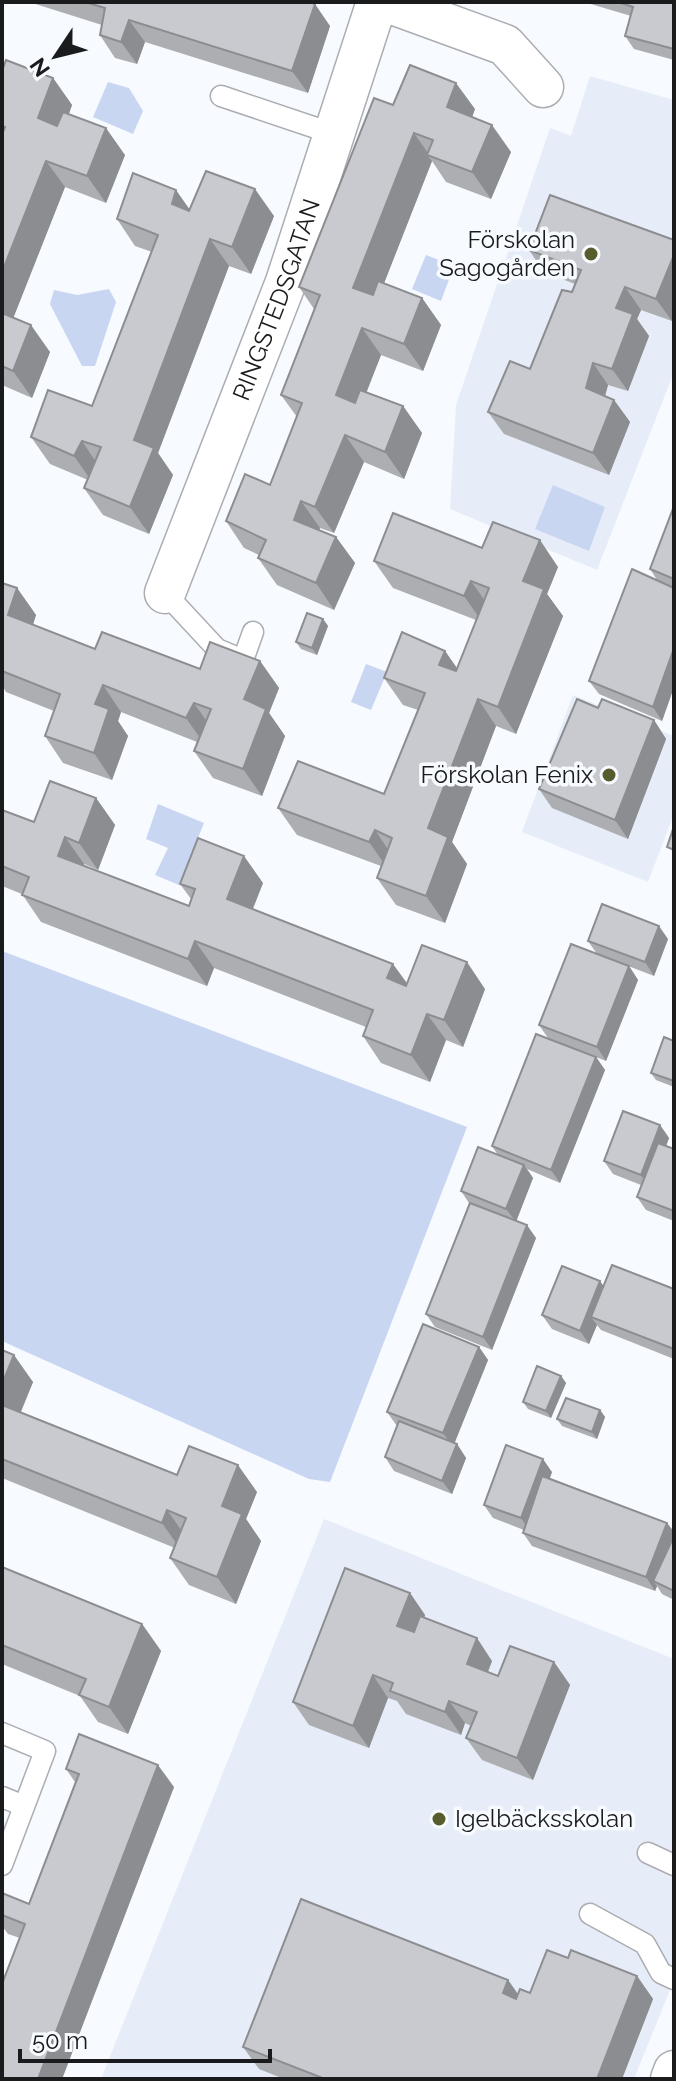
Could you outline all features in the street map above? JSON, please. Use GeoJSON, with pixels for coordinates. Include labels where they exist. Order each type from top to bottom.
{"type":"FeatureCollection","features":[{"type":"Feature","properties":{"kind":"street","name":"RINGSTEDSGATAN"},"geometry":{"type":"LineString","coordinates":[[165,593],[286,282],[377,2]]}},
{"type":"Feature","properties":{"kind":"street"},"geometry":{"type":"LineString","coordinates":[[387,2],[505,45],[543,87]]}},
{"type":"Feature","properties":{"kind":"street"},"geometry":{"type":"LineString","coordinates":[[671,2079],[674,2071]]}},
{"type":"Feature","properties":{"kind":"lane"},"geometry":{"type":"LineString","coordinates":[[221,96],[334,134]]}},
{"type":"Feature","properties":{"kind":"lane"},"geometry":{"type":"LineString","coordinates":[[165,593],[217,649],[243,660],[253,632]]}},
{"type":"Feature","properties":{"kind":"lane"},"geometry":{"type":"LineString","coordinates":[[2,1733],[45,1751],[2,1865]]}},
{"type":"Feature","properties":{"kind":"lane"},"geometry":{"type":"LineString","coordinates":[[2,1797],[24,1806]]}},
{"type":"Feature","properties":{"kind":"lane"},"geometry":{"type":"LineString","coordinates":[[648,1853],[674,1865]]}},
{"type":"Feature","properties":{"kind":"lane"},"geometry":{"type":"LineString","coordinates":[[590,1914],[645,1944],[661,1973],[674,1979]]}},
{"type":"Feature","properties":{"kind":"shaded area","name":"Förskolan Sagogården"},"geometry":{"type":"Polygon","coordinates":[[[590,76],[674,100],[674,372],[597,570],[450,509],[456,405],[550,128],[571,136],[590,76]]]}},
{"type":"Feature","properties":{"kind":"shaded area"},"geometry":{"type":"Polygon","coordinates":[[[108,82],[129,88],[143,111],[133,134],[93,117],[108,82]]]}},
{"type":"Feature","properties":{"kind":"shaded area"},"geometry":{"type":"Polygon","coordinates":[[[426,255],[454,266],[441,301],[412,289],[426,255]]]}},
{"type":"Feature","properties":{"kind":"shaded area"},"geometry":{"type":"Polygon","coordinates":[[[109,289],[116,302],[95,366],[82,366],[50,304],[54,290],[77,295],[109,289]]]}},
{"type":"Feature","properties":{"kind":"shaded area"},"geometry":{"type":"Polygon","coordinates":[[[553,485],[605,507],[589,551],[535,529],[553,485]]]}},
{"type":"Feature","properties":{"kind":"shaded area"},"geometry":{"type":"Polygon","coordinates":[[[366,664],[387,672],[371,710],[351,702],[366,664]]]}},
{"type":"Feature","properties":{"kind":"shaded area","name":"Förskolan Fenix"},"geometry":{"type":"Polygon","coordinates":[[[573,695],[674,736],[674,814],[648,882],[522,832],[573,695]]]}},
{"type":"Feature","properties":{"kind":"shaded area"},"geometry":{"type":"Polygon","coordinates":[[[158,804],[204,823],[179,885],[155,875],[168,848],[146,839],[158,804]]]}},
{"type":"Feature","properties":{"kind":"shaded area"},"geometry":{"type":"Polygon","coordinates":[[[2,951],[467,1127],[330,1482],[309,1479],[2,1341],[2,951]]]}},
{"type":"Feature","properties":{"kind":"shaded area","name":"Igelbäcksskolan"},"geometry":{"type":"Polygon","coordinates":[[[324,1519],[674,1659],[674,1980],[634,2079],[101,2079],[324,1519]]]}},
{"type":"Feature","properties":{"kind":"building"},"geometry":{"type":"Polygon","coordinates":[[[85,2],[315,4],[292,71],[129,20],[121,42],[100,35],[105,8],[85,2]]]}},
{"type":"Feature","properties":{"kind":"building"},"geometry":{"type":"Polygon","coordinates":[[[618,2],[674,2],[674,49],[625,36],[633,7],[618,2]]]}},
{"type":"Feature","properties":{"kind":"building"},"geometry":{"type":"Polygon","coordinates":[[[6,60],[53,78],[38,118],[57,126],[63,112],[106,128],[87,176],[46,161],[2,272],[2,134],[5,127],[2,125],[2,71],[6,60]]]}},
{"type":"Feature","properties":{"kind":"building"},"geometry":{"type":"Polygon","coordinates":[[[410,65],[456,83],[447,107],[492,125],[472,172],[427,155],[433,140],[414,133],[353,288],[373,295],[378,281],[422,298],[404,344],[362,328],[336,395],[355,403],[360,390],[403,406],[385,452],[345,435],[315,507],[301,501],[294,520],[336,537],[316,583],[258,558],[266,540],[226,521],[245,474],[270,485],[302,403],[281,395],[320,295],[299,287],[374,98],[393,105],[410,65]]]}},
{"type":"Feature","properties":{"kind":"building"},"geometry":{"type":"Polygon","coordinates":[[[206,171],[255,189],[232,247],[210,239],[134,440],[154,448],[130,507],[84,488],[101,447],[82,441],[74,456],[31,437],[48,390],[92,406],[158,235],[117,219],[133,173],[176,190],[172,204],[189,211],[206,171]]]}},
{"type":"Feature","properties":{"kind":"building"},"geometry":{"type":"Polygon","coordinates":[[[550,195],[674,240],[674,255],[656,299],[625,287],[616,308],[633,314],[612,369],[593,363],[586,388],[614,400],[593,453],[488,412],[510,361],[530,369],[562,290],[572,292],[581,270],[529,250],[550,195]]]}},
{"type":"Feature","properties":{"kind":"building"},"geometry":{"type":"Polygon","coordinates":[[[2,313],[31,325],[13,371],[2,366],[2,313]]]}},
{"type":"Feature","properties":{"kind":"building"},"geometry":{"type":"Polygon","coordinates":[[[674,506],[674,579],[650,569],[674,506]]]}},
{"type":"Feature","properties":{"kind":"building"},"geometry":{"type":"Polygon","coordinates":[[[393,513],[482,548],[493,522],[540,540],[523,581],[544,589],[498,707],[478,699],[428,828],[448,837],[426,896],[377,878],[392,838],[375,830],[369,842],[278,808],[298,761],[384,794],[425,693],[384,678],[402,632],[445,651],[439,665],[456,671],[489,588],[471,581],[464,596],[374,561],[393,513]]]}},
{"type":"Feature","properties":{"kind":"building"},"geometry":{"type":"Polygon","coordinates":[[[632,569],[674,588],[674,648],[653,707],[589,681],[632,569]]]}},
{"type":"Feature","properties":{"kind":"building"},"geometry":{"type":"Polygon","coordinates":[[[2,583],[17,588],[8,615],[95,649],[102,632],[200,669],[210,642],[260,661],[244,699],[266,709],[243,769],[194,751],[211,709],[194,703],[186,718],[103,685],[95,704],[109,709],[94,753],[45,736],[60,694],[2,671],[2,583]]]}},
{"type":"Feature","properties":{"kind":"building"},"geometry":{"type":"Polygon","coordinates":[[[307,613],[323,619],[312,648],[296,642],[307,613]]]}},
{"type":"Feature","properties":{"kind":"building"},"geometry":{"type":"Polygon","coordinates":[[[577,699],[598,708],[602,699],[654,720],[615,820],[539,789],[577,699]]]}},
{"type":"Feature","properties":{"kind":"building"},"geometry":{"type":"Polygon","coordinates":[[[50,781],[96,798],[79,843],[65,837],[58,856],[189,906],[195,889],[180,884],[198,838],[244,856],[227,899],[393,964],[387,978],[406,986],[422,945],[467,962],[444,1020],[427,1014],[411,1055],[363,1036],[373,1010],[195,941],[188,959],[22,895],[29,877],[2,866],[2,810],[34,822],[50,781]]]}},
{"type":"Feature","properties":{"kind":"building"},"geometry":{"type":"Polygon","coordinates":[[[674,826],[674,850],[667,847],[674,826]]]}},
{"type":"Feature","properties":{"kind":"building"},"geometry":{"type":"Polygon","coordinates":[[[602,904],[659,926],[645,962],[588,941],[602,904]]]}},
{"type":"Feature","properties":{"kind":"building"},"geometry":{"type":"Polygon","coordinates":[[[571,944],[629,966],[597,1047],[539,1025],[571,944]]]}},
{"type":"Feature","properties":{"kind":"building"},"geometry":{"type":"Polygon","coordinates":[[[536,1034],[596,1057],[551,1170],[492,1146],[536,1034]]]}},
{"type":"Feature","properties":{"kind":"building"},"geometry":{"type":"Polygon","coordinates":[[[664,1037],[674,1041],[674,1081],[651,1073],[664,1037]]]}},
{"type":"Feature","properties":{"kind":"building"},"geometry":{"type":"Polygon","coordinates":[[[623,1111],[660,1125],[641,1175],[604,1161],[623,1111]]]}},
{"type":"Feature","properties":{"kind":"building"},"geometry":{"type":"Polygon","coordinates":[[[658,1143],[674,1149],[674,1211],[637,1197],[658,1143]]]}},
{"type":"Feature","properties":{"kind":"building"},"geometry":{"type":"Polygon","coordinates":[[[478,1147],[524,1165],[506,1209],[461,1191],[478,1147]]]}},
{"type":"Feature","properties":{"kind":"building"},"geometry":{"type":"Polygon","coordinates":[[[470,1203],[527,1225],[483,1337],[426,1314],[470,1203]]]}},
{"type":"Feature","properties":{"kind":"building"},"geometry":{"type":"Polygon","coordinates":[[[612,1265],[674,1289],[674,1349],[591,1317],[612,1265]]]}},
{"type":"Feature","properties":{"kind":"building"},"geometry":{"type":"Polygon","coordinates":[[[562,1266],[600,1281],[580,1331],[542,1315],[562,1266]]]}},
{"type":"Feature","properties":{"kind":"building"},"geometry":{"type":"Polygon","coordinates":[[[423,1324],[479,1347],[443,1433],[387,1412],[423,1324]]]}},
{"type":"Feature","properties":{"kind":"building"},"geometry":{"type":"Polygon","coordinates":[[[2,1350],[14,1355],[2,1384],[2,1350]]]}},
{"type":"Feature","properties":{"kind":"building"},"geometry":{"type":"Polygon","coordinates":[[[537,1366],[561,1376],[546,1411],[523,1402],[537,1366]]]}},
{"type":"Feature","properties":{"kind":"building"},"geometry":{"type":"Polygon","coordinates":[[[566,1398],[600,1410],[592,1432],[557,1419],[566,1398]]]}},
{"type":"Feature","properties":{"kind":"building"},"geometry":{"type":"Polygon","coordinates":[[[2,1405],[177,1475],[189,1446],[238,1465],[222,1506],[242,1514],[217,1577],[170,1558],[186,1518],[167,1510],[162,1523],[2,1459],[2,1405]]]}},
{"type":"Feature","properties":{"kind":"building"},"geometry":{"type":"Polygon","coordinates":[[[399,1421],[457,1444],[442,1481],[385,1457],[399,1421]]]}},
{"type":"Feature","properties":{"kind":"building"},"geometry":{"type":"Polygon","coordinates":[[[506,1445],[543,1459],[521,1518],[484,1505],[506,1445]]]}},
{"type":"Feature","properties":{"kind":"building"},"geometry":{"type":"Polygon","coordinates":[[[542,1476],[667,1523],[646,1577],[523,1533],[542,1476]]]}},
{"type":"Feature","properties":{"kind":"building"},"geometry":{"type":"Polygon","coordinates":[[[674,1536],[674,1591],[653,1581],[674,1536]]]}},
{"type":"Feature","properties":{"kind":"building"},"geometry":{"type":"Polygon","coordinates":[[[2,1567],[142,1624],[109,1707],[79,1695],[86,1679],[2,1645],[2,1567]]]}},
{"type":"Feature","properties":{"kind":"building"},"geometry":{"type":"Polygon","coordinates":[[[345,1568],[410,1593],[397,1626],[414,1632],[420,1616],[477,1638],[467,1664],[498,1676],[510,1646],[554,1662],[517,1758],[466,1738],[477,1712],[449,1701],[445,1712],[390,1691],[393,1683],[373,1675],[353,1726],[293,1702],[345,1568]]]}},
{"type":"Feature","properties":{"kind":"building"},"geometry":{"type":"Polygon","coordinates":[[[79,1734],[158,1765],[38,2079],[7,2079],[2,2077],[2,1984],[25,1924],[2,1915],[2,1893],[29,1904],[79,1774],[66,1769],[79,1734]]]}},
{"type":"Feature","properties":{"kind":"building"},"geometry":{"type":"Polygon","coordinates":[[[301,1899],[508,1980],[503,1993],[516,1999],[520,1989],[530,1993],[547,1950],[568,1958],[571,1950],[637,1976],[597,2079],[325,2079],[243,2047],[301,1899]]]}},
{"type":"Feature","properties":{"kind":"place","name":"Förskolan Sagogården"},"geometry":{"type":"Point","coordinates":[591,254]}},
{"type":"Feature","properties":{"kind":"place","name":"Förskolan Fenix"},"geometry":{"type":"Point","coordinates":[609,775]}},
{"type":"Feature","properties":{"kind":"place","name":"Igelbäcksskolan"},"geometry":{"type":"Point","coordinates":[439,1819]}}]}
